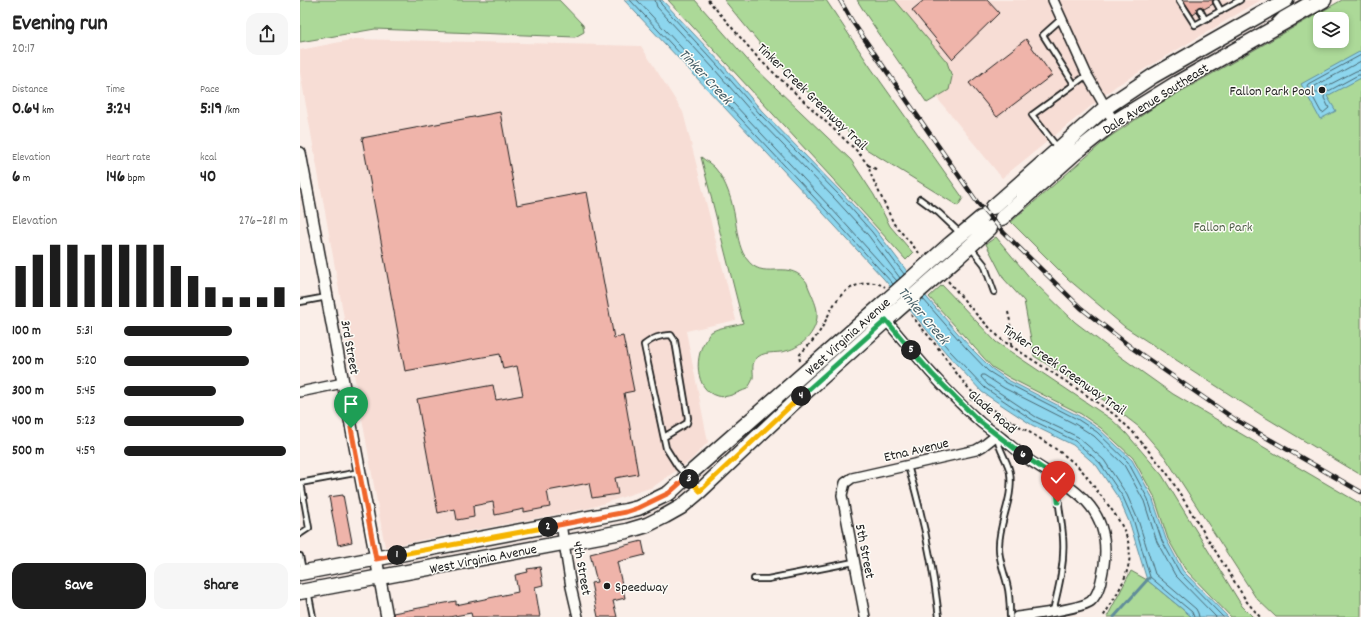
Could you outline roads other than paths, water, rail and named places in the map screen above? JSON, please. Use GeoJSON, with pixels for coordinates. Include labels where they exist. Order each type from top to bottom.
{"type":"FeatureCollection","features":[{"type":"Feature","properties":{"kind":"main road","name":"Dale Avenue Southeast"},"geometry":{"type":"LineString","coordinates":[[1286,0],[1153,76],[1105,108],[1058,149],[997,213],[1114,122],[1177,83],[1324,0]]}},
{"type":"Feature","properties":{"kind":"main road"},"geometry":{"type":"LineString","coordinates":[[965,240],[986,223]]}},
{"type":"Feature","properties":{"kind":"main road","name":"West Virginia Avenue"},"geometry":{"type":"LineString","coordinates":[[302,573],[626,512],[669,493],[949,245],[965,240]]}},
{"type":"Feature","properties":{"kind":"main road","name":"West Virginia Avenue"},"geometry":{"type":"LineString","coordinates":[[304,591],[627,531],[647,525],[676,510],[700,491],[790,406],[959,256],[965,240]]}},
{"type":"Feature","properties":{"kind":"street"},"geometry":{"type":"LineString","coordinates":[[1053,0],[1087,75],[1114,122]]}},
{"type":"Feature","properties":{"kind":"street","name":"3rd Street"},"geometry":{"type":"LineString","coordinates":[[300,153],[388,617]]}},
{"type":"Feature","properties":{"kind":"street","name":"Glade Road"},"geometry":{"type":"LineString","coordinates":[[890,316],[932,374],[979,421],[1027,458],[1086,500],[1094,510],[1100,523],[1104,538],[1105,553],[1100,582],[1095,596],[1091,601],[1080,607],[1053,611]]}},
{"type":"Feature","properties":{"kind":"street"},"geometry":{"type":"LineString","coordinates":[[300,392],[343,384]]}},
{"type":"Feature","properties":{"kind":"street","name":"Etna Avenue"},"geometry":{"type":"LineString","coordinates":[[842,489],[845,483],[852,478],[976,450],[997,435]]}},
{"type":"Feature","properties":{"kind":"street","name":"5th Street"},"geometry":{"type":"LineString","coordinates":[[842,489],[865,617]]}},
{"type":"Feature","properties":{"kind":"street","name":"4th Street"},"geometry":{"type":"LineString","coordinates":[[561,524],[576,617]]}},
{"type":"Feature","properties":{"kind":"street"},"geometry":{"type":"LineString","coordinates":[[1017,617],[1053,611]]}},
{"type":"Feature","properties":{"kind":"lane"},"geometry":{"type":"LineString","coordinates":[[1180,0],[1194,25],[1237,1]]}},
{"type":"Feature","properties":{"kind":"lane"},"geometry":{"type":"LineString","coordinates":[[1254,39],[1281,15],[1307,0]]}},
{"type":"Feature","properties":{"kind":"lane"},"geometry":{"type":"LineString","coordinates":[[1216,2],[1221,11]]}},
{"type":"Feature","properties":{"kind":"lane"},"geometry":{"type":"LineString","coordinates":[[1200,10],[1205,19]]}},
{"type":"Feature","properties":{"kind":"lane"},"geometry":{"type":"LineString","coordinates":[[1061,19],[1043,35],[1074,84]]}},
{"type":"Feature","properties":{"kind":"lane"},"geometry":{"type":"LineString","coordinates":[[1058,149],[1032,115],[1087,75]]}},
{"type":"Feature","properties":{"kind":"lane"},"geometry":{"type":"LineString","coordinates":[[920,198],[939,213],[965,240],[984,264],[994,292]]}},
{"type":"Feature","properties":{"kind":"lane"},"geometry":{"type":"LineString","coordinates":[[300,302],[327,297]]}},
{"type":"Feature","properties":{"kind":"lane"},"geometry":{"type":"LineString","coordinates":[[664,437],[687,423],[688,418],[676,341],[671,335],[663,335],[652,339],[644,345],[666,448],[687,477],[700,491]]}},
{"type":"Feature","properties":{"kind":"lane"},"geometry":{"type":"LineString","coordinates":[[997,435],[999,446],[1010,473],[1010,496],[1000,536],[999,556],[1007,585],[1010,602],[1010,617]]}},
{"type":"Feature","properties":{"kind":"lane"},"geometry":{"type":"LineString","coordinates":[[908,466],[918,497],[926,533],[939,617]]}},
{"type":"Feature","properties":{"kind":"lane"},"geometry":{"type":"LineString","coordinates":[[300,534],[309,528],[300,483],[360,472]]}},
{"type":"Feature","properties":{"kind":"lane"},"geometry":{"type":"LineString","coordinates":[[1053,611],[1058,590],[1063,554],[1062,520],[1057,491],[1058,479]]}},
{"type":"Feature","properties":{"kind":"lane"},"geometry":{"type":"LineString","coordinates":[[300,556],[302,573]]}},
{"type":"Feature","properties":{"kind":"lane"},"geometry":{"type":"LineString","coordinates":[[754,579],[768,579],[854,562]]}},
{"type":"Feature","properties":{"kind":"lane"},"geometry":{"type":"LineString","coordinates":[[304,591],[313,617]]}},
{"type":"Feature","properties":{"kind":"water","name":"Tinker Creek"},"geometry":{"type":"Polygon","coordinates":[[[624,0],[662,0],[722,64],[762,111],[875,229],[928,299],[970,347],[991,368],[1008,380],[1079,416],[1099,429],[1132,460],[1152,497],[1166,539],[1183,571],[1228,617],[1192,617],[1147,580],[1130,524],[1119,499],[1097,466],[1073,445],[1032,425],[982,392],[947,354],[883,278],[624,0]]]}},
{"type":"Feature","properties":{"kind":"water","name":"Fallon Park Pool"},"geometry":{"type":"Polygon","coordinates":[[[1361,51],[1361,78],[1327,96],[1336,111],[1320,119],[1301,84],[1361,51]]]}},
{"type":"Feature","properties":{"kind":"waterway"},"geometry":{"type":"LineString","coordinates":[[1114,617],[1149,578]]}},
{"type":"Feature","properties":{"kind":"railway"},"geometry":{"type":"LineString","coordinates":[[840,0],[852,21],[977,202],[1004,233],[1081,308],[1132,348],[1236,420],[1361,492]]}},
{"type":"Feature","properties":{"kind":"place","name":"Fallon Park Pool"},"geometry":{"type":"Point","coordinates":[1322,90]}},
{"type":"Feature","properties":{"kind":"place","name":"Speedway"},"geometry":{"type":"Point","coordinates":[607,586]}},
{"type":"Feature","properties":{"kind":"park label","name":"Fallon Park"},"geometry":{"type":"Point","coordinates":[1223,226]}}]}
